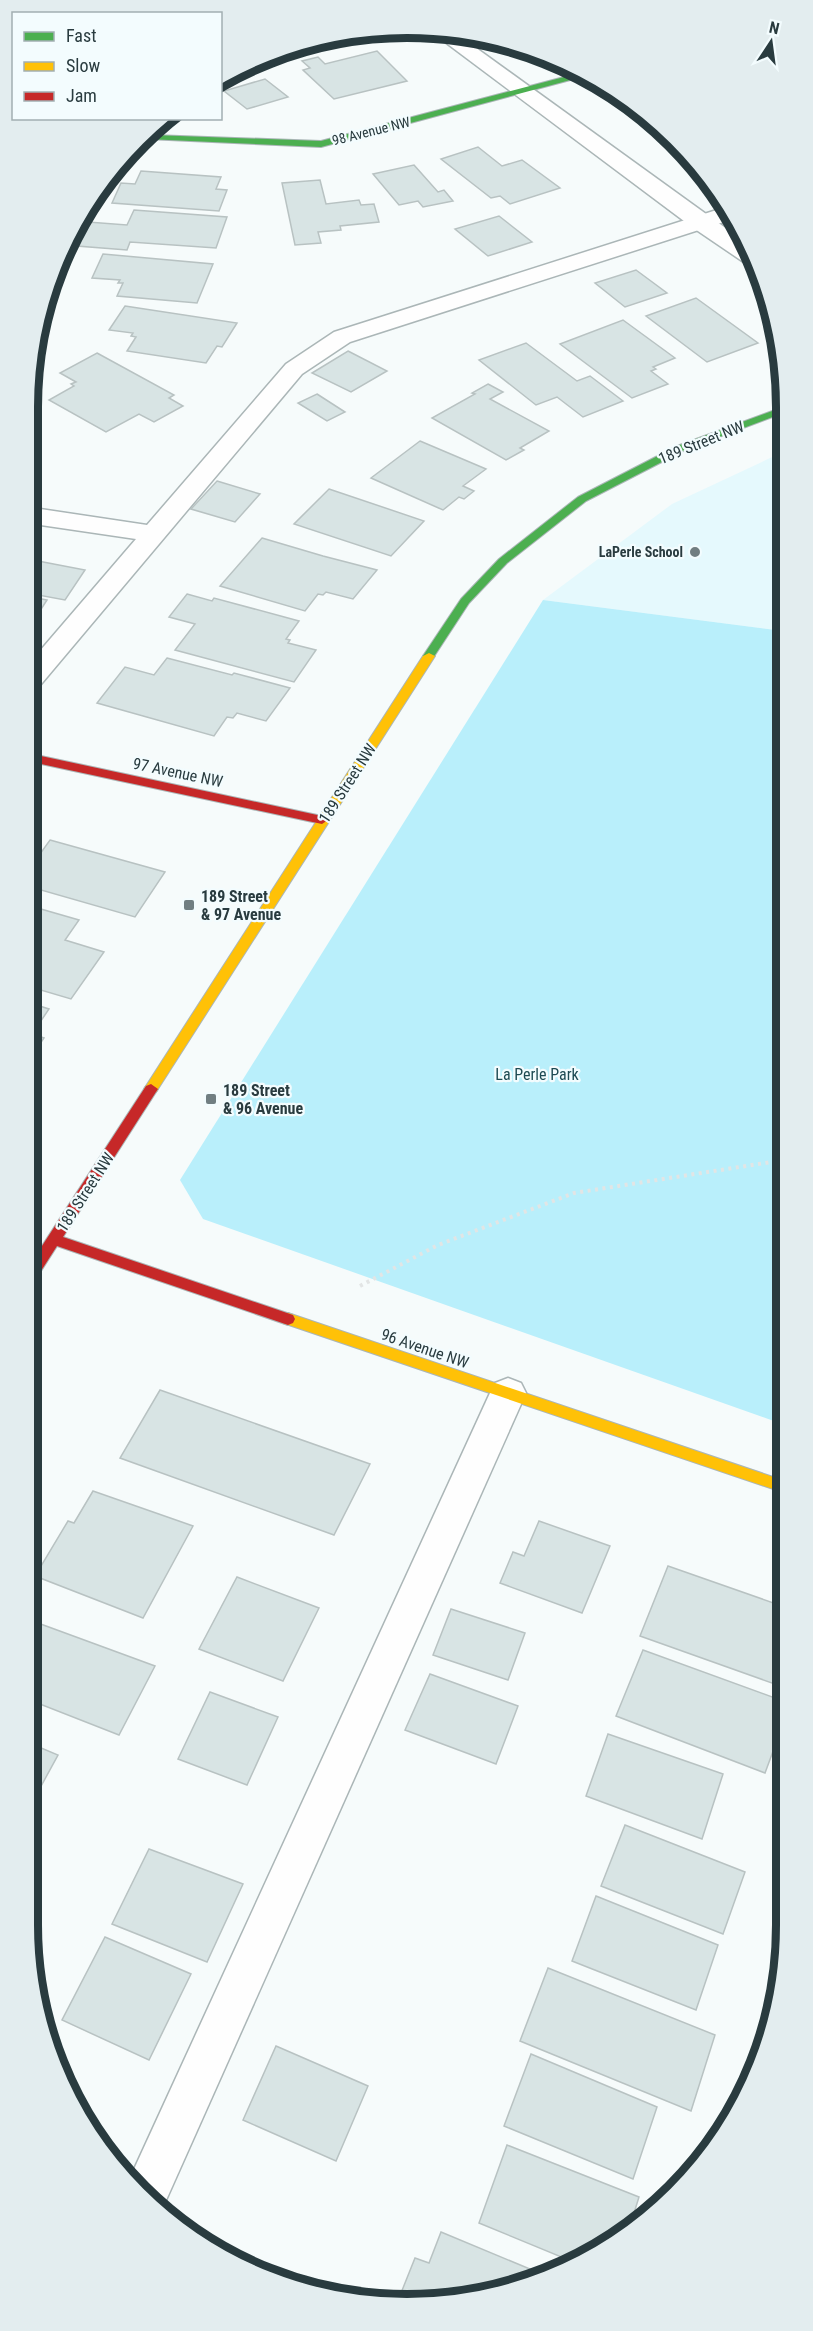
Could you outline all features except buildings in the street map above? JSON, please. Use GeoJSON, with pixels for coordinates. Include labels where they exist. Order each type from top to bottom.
{"type":"FeatureCollection","features":[{"type":"Feature","properties":{"kind":"street"},"geometry":{"type":"LineString","coordinates":[[454,41],[740,249]]}},
{"type":"Feature","properties":{"kind":"street","name":"98 Avenue NW"},"geometry":{"type":"LineString","coordinates":[[155,137],[321,144],[573,78]]}},
{"type":"Feature","properties":{"kind":"street"},"geometry":{"type":"LineString","coordinates":[[38,670],[294,369],[342,337],[722,215]]}},
{"type":"Feature","properties":{"kind":"street","name":"189 Street NW"},"geometry":{"type":"LineString","coordinates":[[38,1264],[465,601],[503,561],[545,526],[582,500],[625,475],[681,448],[776,413]]}},
{"type":"Feature","properties":{"kind":"street"},"geometry":{"type":"LineString","coordinates":[[38,517],[154,534]]}},
{"type":"Feature","properties":{"kind":"street","name":"97 Avenue NW"},"geometry":{"type":"LineString","coordinates":[[38,759],[322,820]]}},
{"type":"Feature","properties":{"kind":"street","name":"96 Avenue NW"},"geometry":{"type":"LineString","coordinates":[[54,1239],[776,1484]]}},
{"type":"Feature","properties":{"kind":"street"},"geometry":{"type":"LineString","coordinates":[[149,2188],[508,1393]]}},
{"type":"Feature","properties":{"kind":"path"},"geometry":{"type":"LineString","coordinates":[[360,1286],[438,1245],[574,1193],[776,1161]]}},
{"type":"Feature","properties":{"kind":"shaded area","name":"LaPerle School"},"geometry":{"type":"Polygon","coordinates":[[[776,455],[776,630],[543,600],[672,504],[776,455]]]}},
{"type":"Feature","properties":{"kind":"green space","name":"La Perle Park"},"geometry":{"type":"Polygon","coordinates":[[[543,600],[776,630],[776,1422],[203,1219],[180,1180],[543,600]]]}},
{"type":"Feature","properties":{"kind":"traffic: fast"},"geometry":{"type":"LineString","coordinates":[[155,137],[321,144],[573,77]]}},
{"type":"Feature","properties":{"kind":"traffic: fast"},"geometry":{"type":"LineString","coordinates":[[429,656],[465,601],[503,561],[582,499],[681,448],[776,413]]}},
{"type":"Feature","properties":{"kind":"traffic: slow"},"geometry":{"type":"LineString","coordinates":[[151,1089],[429,656]]}},
{"type":"Feature","properties":{"kind":"traffic: slow"},"geometry":{"type":"LineString","coordinates":[[288,1319],[776,1484]]}},
{"type":"Feature","properties":{"kind":"traffic: jam"},"geometry":{"type":"LineString","coordinates":[[38,759],[322,820]]}},
{"type":"Feature","properties":{"kind":"traffic: jam"},"geometry":{"type":"LineString","coordinates":[[38,1264],[151,1089]]}},
{"type":"Feature","properties":{"kind":"traffic: jam"},"geometry":{"type":"LineString","coordinates":[[54,1239],[288,1319]]}},
{"type":"Feature","properties":{"kind":"place","name":"LaPerle School"},"geometry":{"type":"Point","coordinates":[695,552]}},
{"type":"Feature","properties":{"kind":"place","name":"189 Street & 97 Avenue"},"geometry":{"type":"Point","coordinates":[189,905]}},
{"type":"Feature","properties":{"kind":"place","name":"189 Street & 96 Avenue"},"geometry":{"type":"Point","coordinates":[211,1099]}}]}
